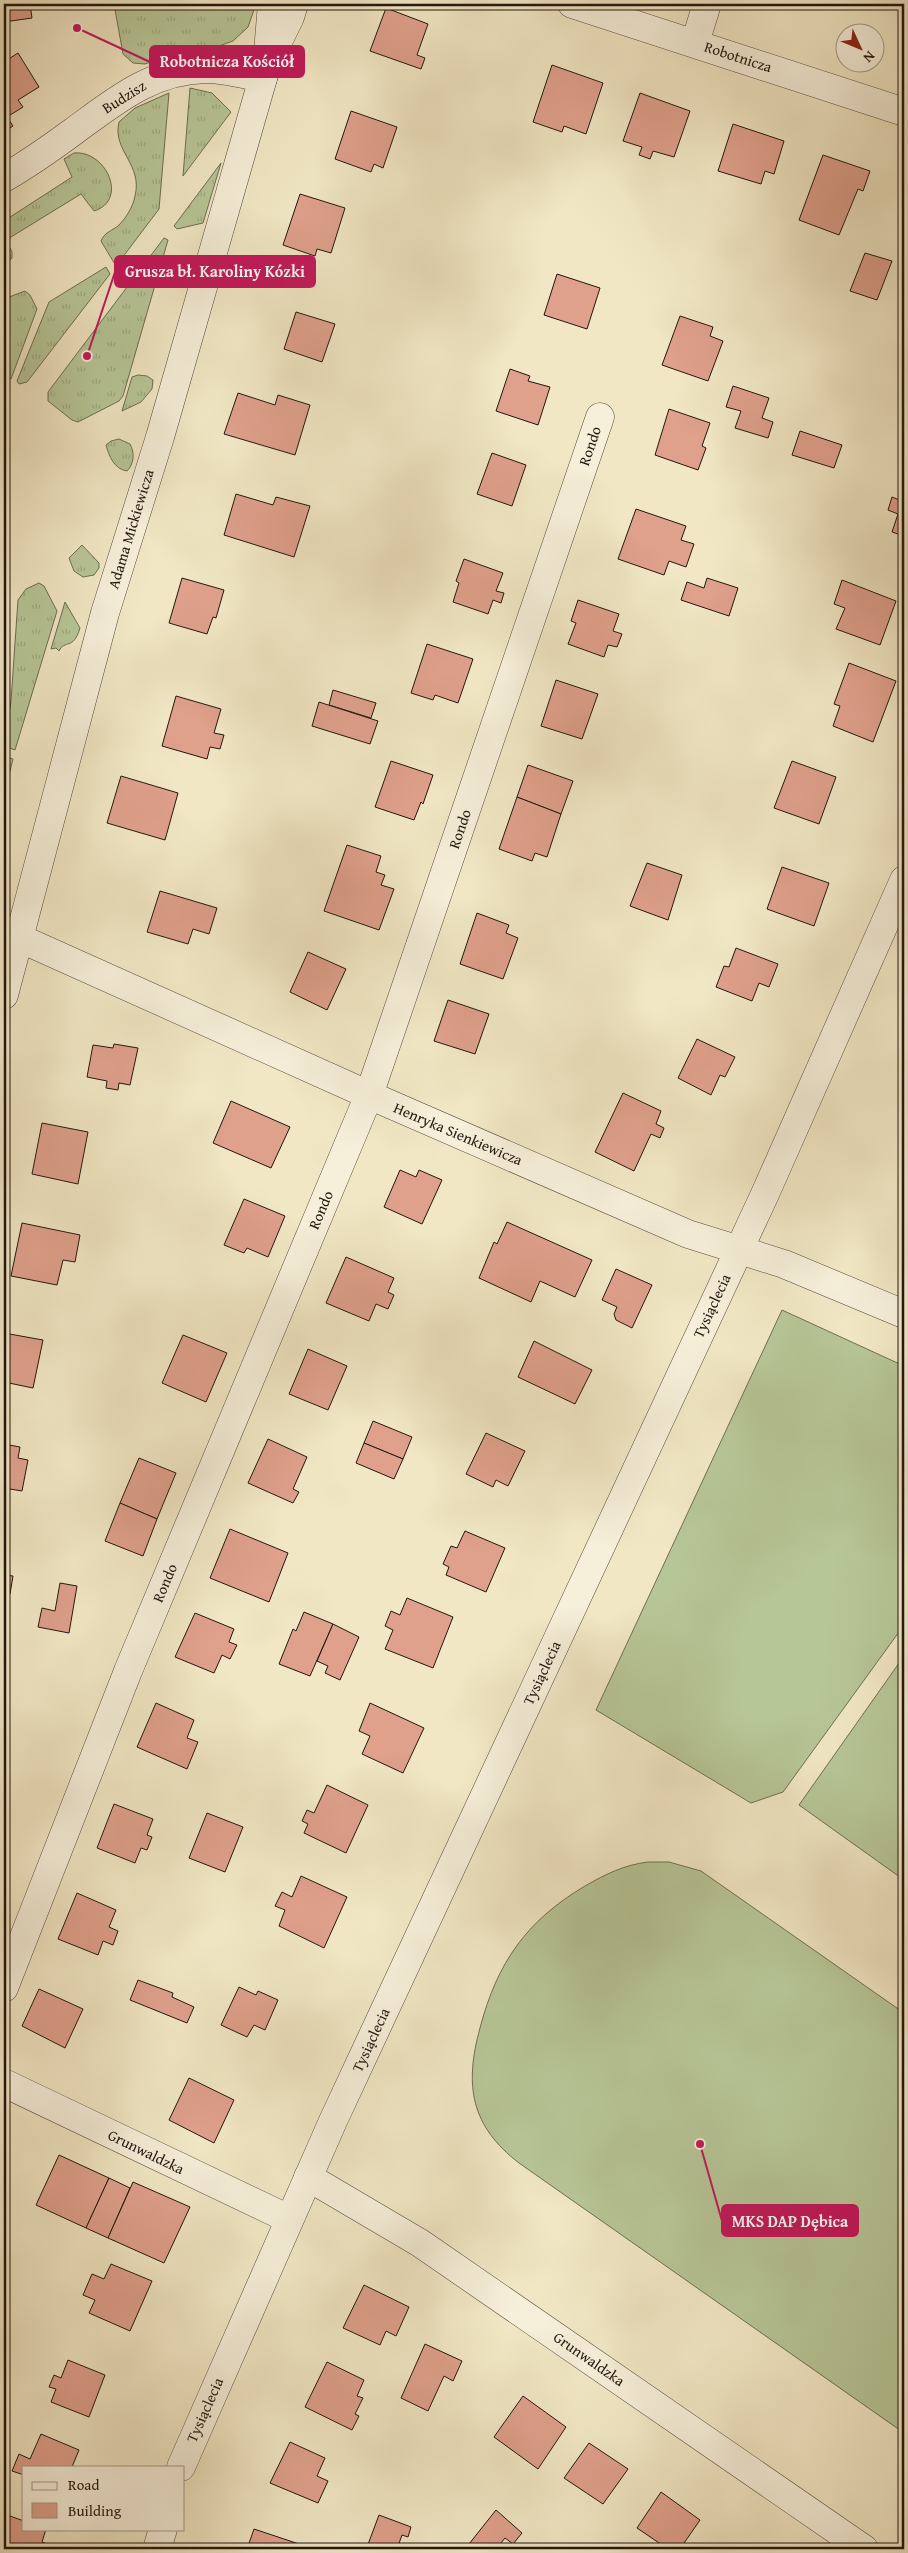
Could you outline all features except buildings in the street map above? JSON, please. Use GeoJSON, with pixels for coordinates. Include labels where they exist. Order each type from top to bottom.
{"type":"FeatureCollection","features":[{"type":"Feature","properties":{"kind":"street","name":"Adama Mickiewicza"},"geometry":{"type":"LineString","coordinates":[[265,71],[272,4]]}},
{"type":"Feature","properties":{"kind":"street","name":"Adama Mickiewicza"},"geometry":{"type":"LineString","coordinates":[[4,995],[105,614],[160,437],[265,71],[294,4]]}},
{"type":"Feature","properties":{"kind":"street","name":"Robotnicza"},"geometry":{"type":"LineString","coordinates":[[572,4],[904,112]]}},
{"type":"Feature","properties":{"kind":"street"},"geometry":{"type":"LineString","coordinates":[[695,44],[707,4]]}},
{"type":"Feature","properties":{"kind":"street","name":"Budzisz"},"geometry":{"type":"LineString","coordinates":[[4,178],[50,149],[117,98],[148,81],[181,71],[208,69],[265,71]]}},
{"type":"Feature","properties":{"kind":"street","name":"Rondo"},"geometry":{"type":"LineString","coordinates":[[4,1988],[128,1672],[369,1095],[600,417]]}},
{"type":"Feature","properties":{"kind":"street","name":"Tysiąclecia"},"geometry":{"type":"LineString","coordinates":[[181,2466],[308,2177],[738,1248],[765,1194],[904,880]]}},
{"type":"Feature","properties":{"kind":"street","name":"Henryka Sienkiewicza"},"geometry":{"type":"LineString","coordinates":[[19,938],[369,1095],[688,1234],[738,1248],[784,1264],[904,1314]]}},
{"type":"Feature","properties":{"kind":"street","name":"Grunwaldzka"},"geometry":{"type":"LineString","coordinates":[[4,2083],[289,2219]]}},
{"type":"Feature","properties":{"kind":"street","name":"Grunwaldzka"},"geometry":{"type":"LineString","coordinates":[[308,2177],[420,2243],[864,2549]]}},
{"type":"Feature","properties":{"kind":"street"},"geometry":{"type":"LineString","coordinates":[[157,2549],[163,2530]]}},
{"type":"Feature","properties":{"kind":"green space"},"geometry":{"type":"Polygon","coordinates":[[[114,4],[256,4],[248,27],[233,41],[219,46],[182,51],[145,64],[133,63],[123,54],[114,4]]]}},
{"type":"Feature","properties":{"kind":"green space"},"geometry":{"type":"Polygon","coordinates":[[[190,88],[212,93],[231,112],[183,176],[190,88]]]}},
{"type":"Feature","properties":{"kind":"green space"},"geometry":{"type":"Polygon","coordinates":[[[169,93],[159,209],[116,266],[101,241],[106,234],[118,226],[129,212],[134,200],[136,185],[132,166],[120,141],[118,132],[119,122],[135,108],[169,93]]]}},
{"type":"Feature","properties":{"kind":"green space"},"geometry":{"type":"Polygon","coordinates":[[[74,153],[85,154],[96,159],[104,167],[111,187],[110,197],[105,205],[94,211],[81,194],[6,240],[12,252],[12,258],[4,265],[4,221],[72,177],[64,159],[74,153]]]}},
{"type":"Feature","properties":{"kind":"green space"},"geometry":{"type":"Polygon","coordinates":[[[221,163],[203,223],[177,229],[174,226],[221,163]]]}},
{"type":"Feature","properties":{"kind":"green space"},"geometry":{"type":"Polygon","coordinates":[[[164,238],[168,240],[123,396],[119,401],[78,422],[72,420],[48,401],[48,392],[164,238]]]}},
{"type":"Feature","properties":{"kind":"green space"},"geometry":{"type":"Polygon","coordinates":[[[106,267],[110,274],[27,382],[19,384],[17,381],[49,302],[106,267]]]}},
{"type":"Feature","properties":{"kind":"green space"},"geometry":{"type":"Polygon","coordinates":[[[25,291],[30,295],[37,309],[11,379],[4,373],[4,299],[25,291]]]}},
{"type":"Feature","properties":{"kind":"green space"},"geometry":{"type":"Polygon","coordinates":[[[138,375],[147,376],[153,380],[152,389],[141,402],[122,411],[132,377],[138,375]]]}},
{"type":"Feature","properties":{"kind":"green space"},"geometry":{"type":"Polygon","coordinates":[[[119,439],[130,444],[133,451],[132,462],[127,471],[115,465],[106,445],[111,441],[119,439]]]}},
{"type":"Feature","properties":{"kind":"green space"},"geometry":{"type":"Polygon","coordinates":[[[82,545],[99,563],[99,568],[94,575],[83,577],[74,571],[69,558],[82,545]]]}},
{"type":"Feature","properties":{"kind":"green space"},"geometry":{"type":"Polygon","coordinates":[[[39,583],[44,586],[57,611],[15,750],[4,746],[11,701],[18,600],[26,589],[39,583]]]}},
{"type":"Feature","properties":{"kind":"green space"},"geometry":{"type":"Polygon","coordinates":[[[65,602],[80,628],[75,640],[59,651],[56,648],[51,649],[65,602]]]}},
{"type":"Feature","properties":{"kind":"green space"},"geometry":{"type":"Polygon","coordinates":[[[4,756],[13,759],[4,796],[4,756]]]}},
{"type":"Feature","properties":{"kind":"green space"},"geometry":{"type":"Polygon","coordinates":[[[782,1310],[904,1366],[904,1625],[783,1792],[751,1803],[596,1710],[782,1310]]]}},
{"type":"Feature","properties":{"kind":"green space"},"geometry":{"type":"Polygon","coordinates":[[[904,1656],[904,1880],[799,1805],[904,1656]]]}},
{"type":"Feature","properties":{"kind":"green space"},"geometry":{"type":"Polygon","coordinates":[[[648,1862],[669,1862],[701,1871],[904,2013],[904,2433],[519,2163],[490,2134],[481,2119],[473,2086],[475,2049],[487,2005],[495,1983],[505,1964],[530,1929],[564,1899],[615,1871],[631,1865],[648,1862]]]}},
{"type":"Feature","properties":{"kind":"place","name":"Robotnicza Kościół"},"geometry":{"type":"Point","coordinates":[77,28]}},
{"type":"Feature","properties":{"kind":"place","name":"Grusza bł. Karoliny Kózki"},"geometry":{"type":"Point","coordinates":[87,356]}},
{"type":"Feature","properties":{"kind":"place","name":"MKS DAP Dębica"},"geometry":{"type":"Point","coordinates":[700,2144]}}]}
